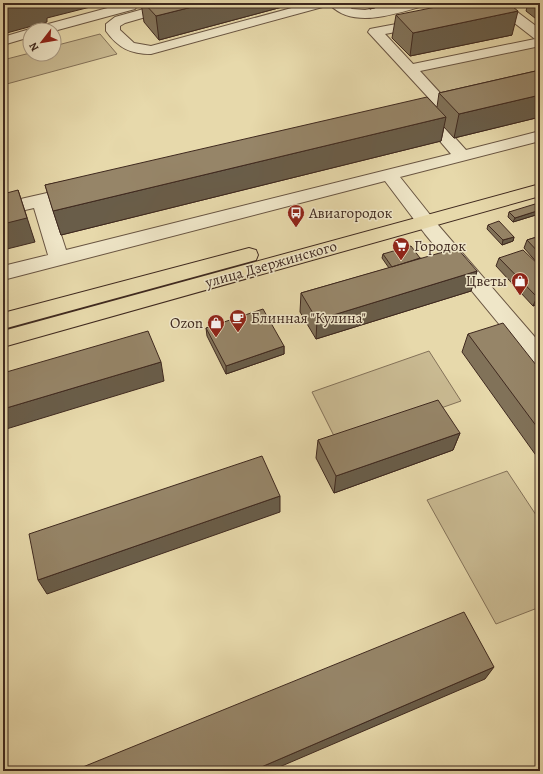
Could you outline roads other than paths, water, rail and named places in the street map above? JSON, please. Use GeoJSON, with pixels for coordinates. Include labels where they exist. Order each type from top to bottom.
{"type":"FeatureCollection","features":[{"type":"Feature","properties":{"kind":"main road","name":"улица Дзержинского"},"geometry":{"type":"LineString","coordinates":[[3,339],[420,216],[540,176]]}},
{"type":"Feature","properties":{"kind":"main road","name":"улица Дзержинского"},"geometry":{"type":"LineString","coordinates":[[3,320],[420,216],[540,190]]}},
{"type":"Feature","properties":{"kind":"lane"},"geometry":{"type":"LineString","coordinates":[[62,25],[141,3]]}},
{"type":"Feature","properties":{"kind":"lane"},"geometry":{"type":"LineString","coordinates":[[179,3],[120,20],[113,24],[113,31],[126,46],[137,50],[151,50],[325,3]]}},
{"type":"Feature","properties":{"kind":"lane"},"geometry":{"type":"LineString","coordinates":[[336,3],[348,12],[366,13],[378,13],[418,3]]}},
{"type":"Feature","properties":{"kind":"lane"},"geometry":{"type":"LineString","coordinates":[[464,14],[517,3]]}},
{"type":"Feature","properties":{"kind":"lane"},"geometry":{"type":"LineString","coordinates":[[502,6],[540,36]]}},
{"type":"Feature","properties":{"kind":"lane"},"geometry":{"type":"LineString","coordinates":[[434,20],[375,32],[410,69],[451,103],[414,112],[462,156]]}},
{"type":"Feature","properties":{"kind":"lane"},"geometry":{"type":"LineString","coordinates":[[3,41],[22,35]]}},
{"type":"Feature","properties":{"kind":"lane"},"geometry":{"type":"LineString","coordinates":[[410,69],[540,42]]}},
{"type":"Feature","properties":{"kind":"lane"},"geometry":{"type":"LineString","coordinates":[[3,273],[540,136]]}},
{"type":"Feature","properties":{"kind":"lane"},"geometry":{"type":"LineString","coordinates":[[388,174],[420,216],[540,358]]}},
{"type":"Feature","properties":{"kind":"lane"},"geometry":{"type":"LineString","coordinates":[[3,209],[95,188]]}},
{"type":"Feature","properties":{"kind":"lane"},"geometry":{"type":"LineString","coordinates":[[41,201],[59,259]]}},
{"type":"Feature","properties":{"kind":"place","name":"Авиагородок"},"geometry":{"type":"Point","coordinates":[296,228]}},
{"type":"Feature","properties":{"kind":"place","name":"Городок"},"geometry":{"type":"Point","coordinates":[401,261]}},
{"type":"Feature","properties":{"kind":"place","name":"Цветы"},"geometry":{"type":"Point","coordinates":[520,296]}},
{"type":"Feature","properties":{"kind":"place","name":"Блинная \"Кулина\""},"geometry":{"type":"Point","coordinates":[238,333]}},
{"type":"Feature","properties":{"kind":"place","name":"Ozon"},"geometry":{"type":"Point","coordinates":[216,338]}}]}
